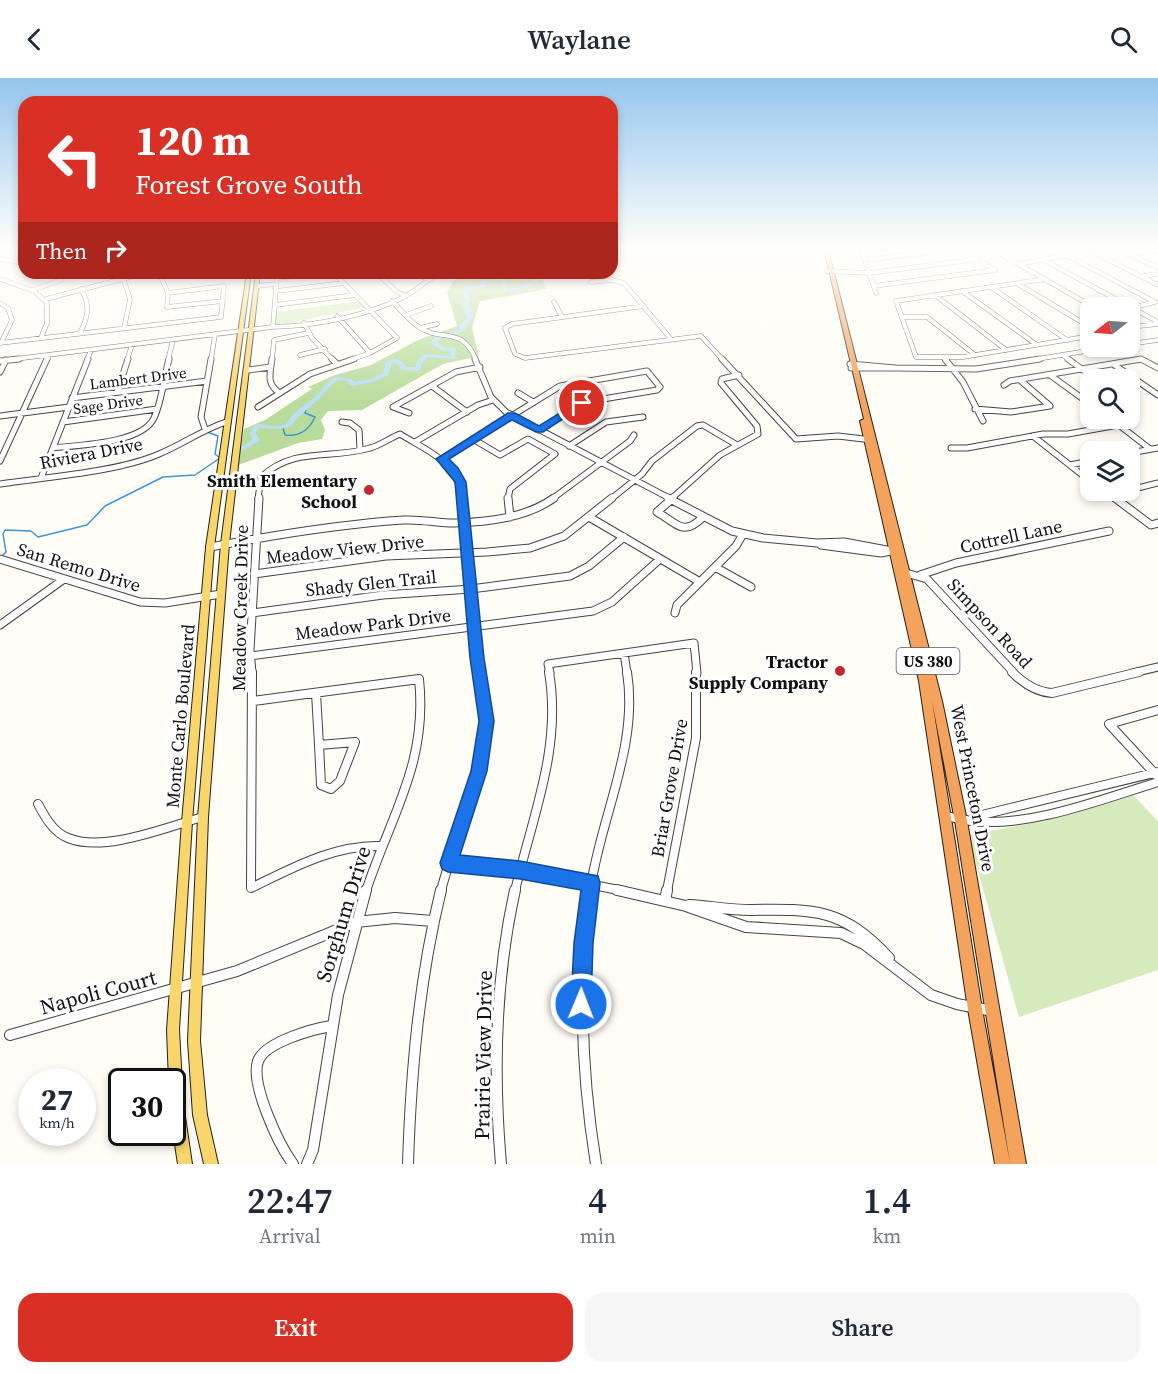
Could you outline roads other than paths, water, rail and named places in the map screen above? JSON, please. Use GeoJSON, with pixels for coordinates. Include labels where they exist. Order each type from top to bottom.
{"type":"FeatureCollection","features":[{"type":"Feature","properties":{"kind":"highway","name":"West Princeton Drive"},"geometry":{"type":"LineString","coordinates":[[837,300],[854,366],[892,551],[924,681],[975,1009],[1003,1164]]}},
{"type":"Feature","properties":{"kind":"highway","name":"West Princeton Drive"},"geometry":{"type":"LineString","coordinates":[[869,440],[906,573],[966,821],[1018,1164]]}},
{"type":"Feature","properties":{"kind":"main road","name":"Monte Carlo Boulevard"},"geometry":{"type":"LineString","coordinates":[[211,1164],[202,1129],[196,1076],[195,984],[203,817],[225,544],[248,370],[249,300]]}},
{"type":"Feature","properties":{"kind":"main road","name":"Monte Carlo Boulevard"},"geometry":{"type":"LineString","coordinates":[[185,1164],[174,1081],[175,990],[187,822],[208,596],[210,547],[228,422],[255,300]]}},
{"type":"Feature","properties":{"kind":"street"},"geometry":{"type":"LineString","coordinates":[[41,338],[50,314],[46,300]]}},
{"type":"Feature","properties":{"kind":"street"},"geometry":{"type":"LineString","coordinates":[[80,333],[89,309],[87,300]]}},
{"type":"Feature","properties":{"kind":"street"},"geometry":{"type":"LineString","coordinates":[[124,328],[130,300]]}},
{"type":"Feature","properties":{"kind":"street"},"geometry":{"type":"LineString","coordinates":[[0,343],[221,317],[223,301],[166,307],[167,300]]}},
{"type":"Feature","properties":{"kind":"street"},"geometry":{"type":"LineString","coordinates":[[273,327],[275,300]]}},
{"type":"Feature","properties":{"kind":"street"},"geometry":{"type":"LineString","coordinates":[[275,305],[318,300]]}},
{"type":"Feature","properties":{"kind":"street"},"geometry":{"type":"LineString","coordinates":[[258,407],[310,374],[370,353],[397,338],[360,300]]}},
{"type":"Feature","properties":{"kind":"street"},"geometry":{"type":"LineString","coordinates":[[0,361],[304,323],[396,300]]}},
{"type":"Feature","properties":{"kind":"street"},"geometry":{"type":"LineString","coordinates":[[638,300],[670,338]]}},
{"type":"Feature","properties":{"kind":"street"},"geometry":{"type":"LineString","coordinates":[[904,300],[896,301],[916,357],[945,358],[975,355],[1080,338]]}},
{"type":"Feature","properties":{"kind":"street"},"geometry":{"type":"LineString","coordinates":[[940,300],[1006,350]]}},
{"type":"Feature","properties":{"kind":"street"},"geometry":{"type":"LineString","coordinates":[[974,300],[1037,345]]}},
{"type":"Feature","properties":{"kind":"street"},"geometry":{"type":"LineString","coordinates":[[1009,300],[1067,340]]}},
{"type":"Feature","properties":{"kind":"street"},"geometry":{"type":"LineString","coordinates":[[1044,300],[1080,321]]}},
{"type":"Feature","properties":{"kind":"street"},"geometry":{"type":"LineString","coordinates":[[1140,306],[1155,302],[1151,300]]}},
{"type":"Feature","properties":{"kind":"street"},"geometry":{"type":"LineString","coordinates":[[392,301],[420,328],[456,337],[473,348],[493,400],[512,415],[703,517],[743,534],[881,553],[892,551]]}},
{"type":"Feature","properties":{"kind":"street"},"geometry":{"type":"LineString","coordinates":[[554,302],[562,317]]}},
{"type":"Feature","properties":{"kind":"street"},"geometry":{"type":"LineString","coordinates":[[0,303],[8,308],[12,320],[0,343]]}},
{"type":"Feature","properties":{"kind":"street"},"geometry":{"type":"LineString","coordinates":[[405,315],[431,306]]}},
{"type":"Feature","properties":{"kind":"street"},"geometry":{"type":"LineString","coordinates":[[644,306],[507,325],[506,330],[515,354],[520,358],[701,336],[717,350],[800,440],[833,436],[869,440]]}},
{"type":"Feature","properties":{"kind":"street"},"geometry":{"type":"LineString","coordinates":[[1140,313],[1158,323]]}},
{"type":"Feature","properties":{"kind":"street"},"geometry":{"type":"LineString","coordinates":[[337,316],[343,326],[370,353]]}},
{"type":"Feature","properties":{"kind":"street"},"geometry":{"type":"LineString","coordinates":[[902,317],[927,317],[975,355]]}},
{"type":"Feature","properties":{"kind":"street"},"geometry":{"type":"LineString","coordinates":[[304,323],[308,333],[337,364]]}},
{"type":"Feature","properties":{"kind":"street"},"geometry":{"type":"LineString","coordinates":[[1140,326],[1158,323]]}},
{"type":"Feature","properties":{"kind":"street"},"geometry":{"type":"LineString","coordinates":[[420,328],[437,324]]}},
{"type":"Feature","properties":{"kind":"street"},"geometry":{"type":"LineString","coordinates":[[280,393],[270,385],[270,367],[276,339],[308,333]]}},
{"type":"Feature","properties":{"kind":"street"},"geometry":{"type":"LineString","coordinates":[[204,427],[201,419],[214,334]]}},
{"type":"Feature","properties":{"kind":"street"},"geometry":{"type":"LineString","coordinates":[[53,448],[135,434],[151,424],[173,340]]}},
{"type":"Feature","properties":{"kind":"street"},"geometry":{"type":"LineString","coordinates":[[1140,343],[1156,341]]}},
{"type":"Feature","properties":{"kind":"street"},"geometry":{"type":"LineString","coordinates":[[117,392],[132,345]]}},
{"type":"Feature","properties":{"kind":"street"},"geometry":{"type":"LineString","coordinates":[[300,355],[325,349]]}},
{"type":"Feature","properties":{"kind":"street"},"geometry":{"type":"LineString","coordinates":[[41,478],[91,350]]}},
{"type":"Feature","properties":{"kind":"street"},"geometry":{"type":"LineString","coordinates":[[854,366],[955,371],[1080,353]]}},
{"type":"Feature","properties":{"kind":"street"},"geometry":{"type":"LineString","coordinates":[[0,461],[49,355]]}},
{"type":"Feature","properties":{"kind":"street"},"geometry":{"type":"LineString","coordinates":[[1064,356],[1082,369],[1143,360],[1158,368]]}},
{"type":"Feature","properties":{"kind":"street"},"geometry":{"type":"LineString","coordinates":[[945,358],[955,371],[983,421]]}},
{"type":"Feature","properties":{"kind":"street"},"geometry":{"type":"LineString","coordinates":[[0,372],[6,360]]}},
{"type":"Feature","properties":{"kind":"street"},"geometry":{"type":"LineString","coordinates":[[1113,364],[1158,395]]}},
{"type":"Feature","properties":{"kind":"street"},"geometry":{"type":"LineString","coordinates":[[248,370],[270,367]]}},
{"type":"Feature","properties":{"kind":"street"},"geometry":{"type":"LineString","coordinates":[[409,413],[393,407],[460,371],[480,367]]}},
{"type":"Feature","properties":{"kind":"street"},"geometry":{"type":"LineString","coordinates":[[1004,385],[1080,369]]}},
{"type":"Feature","properties":{"kind":"street"},"geometry":{"type":"LineString","coordinates":[[442,459],[565,384],[649,372],[660,389],[585,402],[539,430]]}},
{"type":"Feature","properties":{"kind":"street"},"geometry":{"type":"LineString","coordinates":[[703,517],[692,528],[683,528],[658,514],[658,510],[720,455],[755,438],[759,431],[721,383],[722,379],[740,375]]}},
{"type":"Feature","properties":{"kind":"street"},"geometry":{"type":"LineString","coordinates":[[1050,375],[1080,397]]}},
{"type":"Feature","properties":{"kind":"street"},"geometry":{"type":"LineString","coordinates":[[975,409],[1011,412],[1050,404],[1020,380]]}},
{"type":"Feature","properties":{"kind":"street","name":"Lambert Drive"},"geometry":{"type":"LineString","coordinates":[[72,398],[207,381]]}},
{"type":"Feature","properties":{"kind":"street"},"geometry":{"type":"LineString","coordinates":[[432,386],[467,412]]}},
{"type":"Feature","properties":{"kind":"street"},"geometry":{"type":"LineString","coordinates":[[518,393],[533,402]]}},
{"type":"Feature","properties":{"kind":"street"},"geometry":{"type":"LineString","coordinates":[[408,1164],[414,1035],[433,921],[448,863],[477,780],[485,741],[486,705],[474,627],[459,479],[442,459],[415,442],[493,400]]}},
{"type":"Feature","properties":{"kind":"street"},"geometry":{"type":"LineString","coordinates":[[0,416],[69,407]]}},
{"type":"Feature","properties":{"kind":"street","name":"Sage Drive"},"geometry":{"type":"LineString","coordinates":[[63,422],[156,409]]}},
{"type":"Feature","properties":{"kind":"street"},"geometry":{"type":"LineString","coordinates":[[569,446],[606,422],[644,417]]}},
{"type":"Feature","properties":{"kind":"street","name":"Riviera Drive"},"geometry":{"type":"LineString","coordinates":[[0,484],[132,464],[160,454],[204,427],[242,420]]}},
{"type":"Feature","properties":{"kind":"street"},"geometry":{"type":"LineString","coordinates":[[342,422],[350,423],[359,430],[360,449]]}},
{"type":"Feature","properties":{"kind":"street","name":"Meadow View Drive"},"geometry":{"type":"LineString","coordinates":[[254,574],[405,555],[468,555],[550,543],[589,517],[634,480],[652,461],[697,426],[703,425],[737,445]]}},
{"type":"Feature","properties":{"kind":"street"},"geometry":{"type":"LineString","coordinates":[[951,448],[967,448],[1033,436],[1068,434],[1096,429]]}},
{"type":"Feature","properties":{"kind":"street"},"geometry":{"type":"LineString","coordinates":[[1123,429],[1150,449]]}},
{"type":"Feature","properties":{"kind":"street","name":"Meadow Creek Drive"},"geometry":{"type":"LineString","coordinates":[[382,846],[366,846],[324,857],[251,888],[253,701],[250,656],[259,485],[268,470],[296,456],[376,446],[399,434],[415,442]]}},
{"type":"Feature","properties":{"kind":"street"},"geometry":{"type":"LineString","coordinates":[[210,547],[256,538],[406,520],[465,522],[510,517],[535,510],[630,441],[634,435]]}},
{"type":"Feature","properties":{"kind":"street"},"geometry":{"type":"LineString","coordinates":[[1033,436],[1080,473]]}},
{"type":"Feature","properties":{"kind":"street"},"geometry":{"type":"LineString","coordinates":[[473,440],[499,454],[528,439],[555,454],[510,489],[508,495],[510,517]]}},
{"type":"Feature","properties":{"kind":"street"},"geometry":{"type":"LineString","coordinates":[[1140,451],[1158,447]]}},
{"type":"Feature","properties":{"kind":"street"},"geometry":{"type":"LineString","coordinates":[[1070,465],[1080,463]]}},
{"type":"Feature","properties":{"kind":"street"},"geometry":{"type":"LineString","coordinates":[[1140,487],[1158,483]]}},
{"type":"Feature","properties":{"kind":"street"},"geometry":{"type":"LineString","coordinates":[[1121,501],[1155,524]]}},
{"type":"Feature","properties":{"kind":"street"},"geometry":{"type":"LineString","coordinates":[[589,517],[700,582]]}},
{"type":"Feature","properties":{"kind":"street","name":"Cottrell Lane"},"geometry":{"type":"LineString","coordinates":[[920,575],[956,563],[1109,531]]}},
{"type":"Feature","properties":{"kind":"street"},"geometry":{"type":"LineString","coordinates":[[675,613],[677,605],[736,546],[743,534]]}},
{"type":"Feature","properties":{"kind":"street","name":"Shady Glen Trail"},"geometry":{"type":"LineString","coordinates":[[252,613],[383,595],[471,589],[579,573],[624,537]]}},
{"type":"Feature","properties":{"kind":"street","name":"San Remo Drive"},"geometry":{"type":"LineString","coordinates":[[0,559],[145,602],[170,603],[221,594]]}},
{"type":"Feature","properties":{"kind":"street","name":"Meadow Park Drive"},"geometry":{"type":"LineString","coordinates":[[250,656],[602,609],[660,559]]}},
{"type":"Feature","properties":{"kind":"street"},"geometry":{"type":"LineString","coordinates":[[715,567],[751,588]]}},
{"type":"Feature","properties":{"kind":"street","name":"Simpson Road"},"geometry":{"type":"LineString","coordinates":[[906,573],[920,575],[1021,681],[1041,692],[1052,693],[1158,667]]}},
{"type":"Feature","properties":{"kind":"street"},"geometry":{"type":"LineString","coordinates":[[0,625],[64,579]]}},
{"type":"Feature","properties":{"kind":"street","name":"Briar Grove Drive"},"geometry":{"type":"LineString","coordinates":[[624,653],[694,643],[698,689],[696,738],[665,901]]}},
{"type":"Feature","properties":{"kind":"street"},"geometry":{"type":"LineString","coordinates":[[596,1164],[585,1080],[581,1011],[583,952],[591,883],[622,766],[629,727],[631,688],[624,653]]}},
{"type":"Feature","properties":{"kind":"street","name":"Prairie View Drive"},"geometry":{"type":"LineString","coordinates":[[501,1164],[496,1083],[497,1023],[508,923],[544,784],[549,755],[552,705],[548,663],[624,653]]}},
{"type":"Feature","properties":{"kind":"street","name":"Sorghum Drive"},"geometry":{"type":"LineString","coordinates":[[308,1164],[313,1150],[331,1026],[356,922],[382,846],[413,768],[422,736],[423,707],[419,679],[316,693]]}},
{"type":"Feature","properties":{"kind":"street"},"geometry":{"type":"LineString","coordinates":[[253,701],[316,693],[318,745],[321,784],[331,789],[340,781],[355,742],[318,745]]}},
{"type":"Feature","properties":{"kind":"street"},"geometry":{"type":"LineString","coordinates":[[1157,774],[1108,724],[1158,710]]}},
{"type":"Feature","properties":{"kind":"street"},"geometry":{"type":"LineString","coordinates":[[966,821],[978,816],[1013,810],[1157,774]]}},
{"type":"Feature","properties":{"kind":"street"},"geometry":{"type":"LineString","coordinates":[[945,816],[982,825],[1018,819],[1158,782]]}},
{"type":"Feature","properties":{"kind":"street"},"geometry":{"type":"LineString","coordinates":[[38,804],[46,819],[57,832],[83,842],[109,840],[203,817]]}},
{"type":"Feature","properties":{"kind":"street"},"geometry":{"type":"LineString","coordinates":[[1013,810],[1018,819]]}},
{"type":"Feature","properties":{"kind":"street"},"geometry":{"type":"LineString","coordinates":[[448,863],[520,870],[591,883],[680,904],[746,910],[794,907],[825,913],[864,933],[911,981],[934,996],[975,1009],[993,1011]]}},
{"type":"Feature","properties":{"kind":"street"},"geometry":{"type":"LineString","coordinates":[[680,904],[722,920],[765,930],[820,930],[841,933],[860,941],[899,970]]}},
{"type":"Feature","properties":{"kind":"street","name":"Napoli Court"},"geometry":{"type":"LineString","coordinates":[[10,1035],[237,971],[356,922],[395,918],[433,921]]}},
{"type":"Feature","properties":{"kind":"street"},"geometry":{"type":"LineString","coordinates":[[293,1164],[280,1146],[262,1092],[258,1061],[262,1054],[292,1037],[319,1027],[331,1026]]}},
{"type":"Feature","properties":{"kind":"waterway"},"geometry":{"type":"LineString","coordinates":[[242,449],[257,440],[252,433],[257,426],[289,425],[295,416],[317,398],[333,379],[343,378],[351,381],[352,384],[371,381],[386,374],[389,362],[394,360],[403,366],[403,369],[418,369],[419,362],[427,355],[453,358],[454,349],[445,350],[434,343],[437,338],[463,331],[463,325],[470,318],[465,304],[469,300]]}},
{"type":"Feature","properties":{"kind":"waterway"},"geometry":{"type":"LineString","coordinates":[[283,428],[285,435],[300,434],[307,429],[315,417],[305,413],[307,406]]}},
{"type":"Feature","properties":{"kind":"waterway"},"geometry":{"type":"LineString","coordinates":[[1,557],[6,552],[3,534],[5,530],[31,531],[38,537],[87,525],[105,506],[163,477],[195,475],[220,458],[215,454],[218,436],[207,432]]}},
{"type":"Feature","properties":{"kind":"place","name":"Smith Elementary School"},"geometry":{"type":"Point","coordinates":[369,490]}},
{"type":"Feature","properties":{"kind":"place","name":"Tractor Supply Company"},"geometry":{"type":"Point","coordinates":[840,671]}}]}
